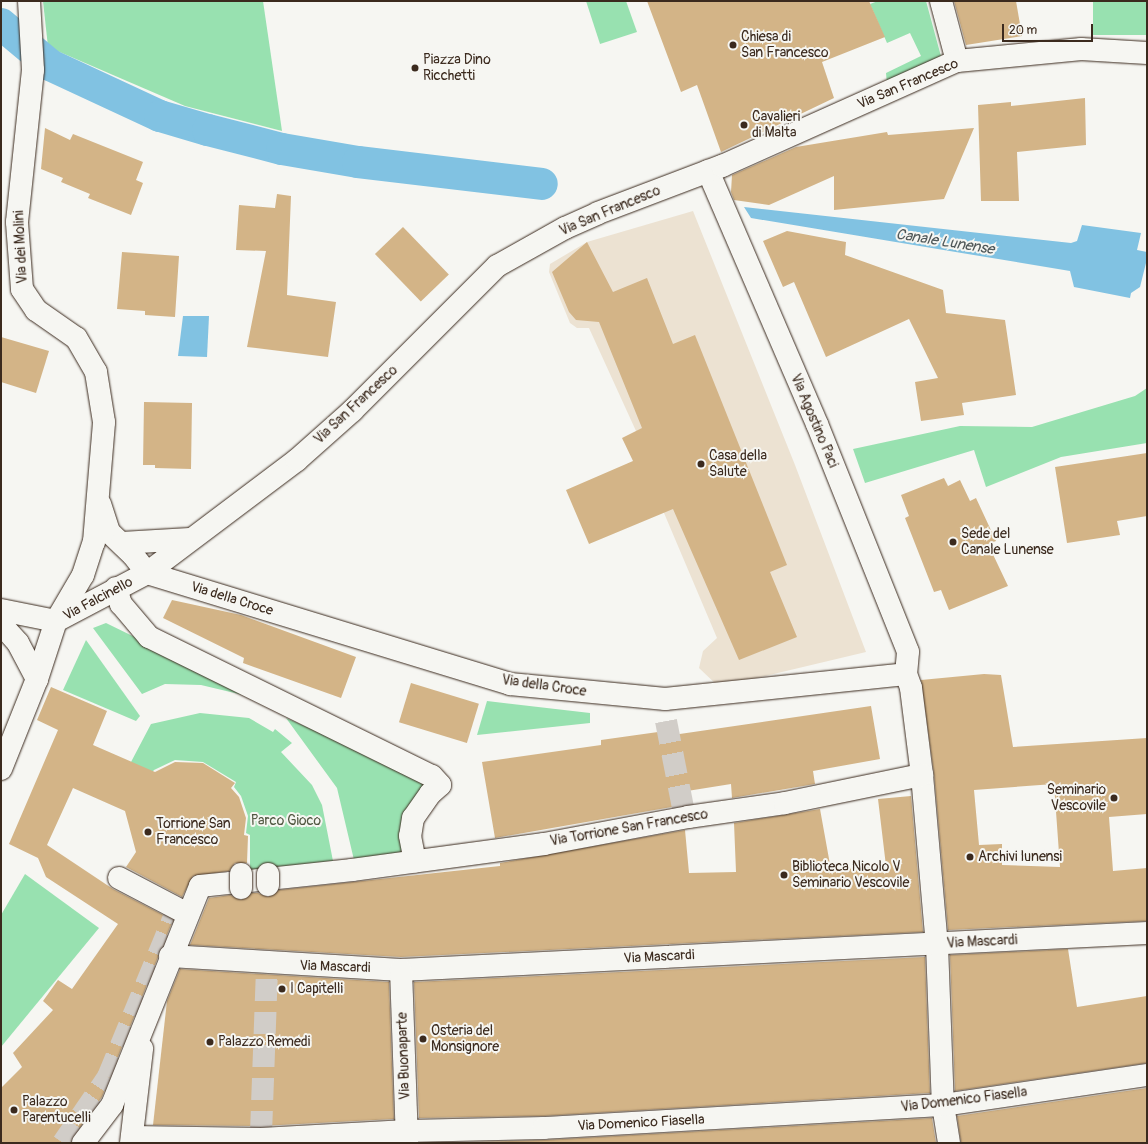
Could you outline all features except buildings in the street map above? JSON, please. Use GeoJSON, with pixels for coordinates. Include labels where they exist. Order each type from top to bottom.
{"type":"FeatureCollection","features":[{"type":"Feature","properties":{"kind":"street","name":"Via dei Molini"},"geometry":{"type":"LineString","coordinates":[[1,769],[37,679],[56,621],[84,575],[94,542],[99,501],[104,422],[96,372],[76,338],[36,310],[22,289],[17,222],[33,70],[29,1]]}},
{"type":"Feature","properties":{"kind":"street"},"geometry":{"type":"LineString","coordinates":[[940,1],[957,61]]}},
{"type":"Feature","properties":{"kind":"street","name":"Via San Francesco"},"geometry":{"type":"LineString","coordinates":[[147,573],[190,539],[297,460],[352,411],[497,266],[598,213],[708,171],[957,61],[1081,48],[1147,52]]}},
{"type":"Feature","properties":{"kind":"street","name":"Via Agostino Paci"},"geometry":{"type":"LineString","coordinates":[[708,171],[817,424],[908,652],[906,674]]}},
{"type":"Feature","properties":{"kind":"street"},"geometry":{"type":"LineString","coordinates":[[99,501],[109,532],[122,543],[147,573]]}},
{"type":"Feature","properties":{"kind":"street"},"geometry":{"type":"LineString","coordinates":[[122,543],[190,539]]}},
{"type":"Feature","properties":{"kind":"street","name":"Via della Croce"},"geometry":{"type":"LineString","coordinates":[[147,573],[510,684],[664,699],[906,674]]}},
{"type":"Feature","properties":{"kind":"street","name":"Via Falcinello"},"geometry":{"type":"LineString","coordinates":[[1,610],[56,621],[147,573]]}},
{"type":"Feature","properties":{"kind":"street"},"geometry":{"type":"LineString","coordinates":[[116,588],[121,604],[150,637],[432,776],[440,786],[430,794],[413,818],[410,836],[415,862]]}},
{"type":"Feature","properties":{"kind":"street"},"geometry":{"type":"LineString","coordinates":[[1,624],[18,643],[37,679]]}},
{"type":"Feature","properties":{"kind":"street"},"geometry":{"type":"LineString","coordinates":[[906,674],[911,688],[922,776],[937,945],[943,1105],[949,1143]]}},
{"type":"Feature","properties":{"kind":"street","name":"Via Torrione San Francesco"},"geometry":{"type":"LineString","coordinates":[[145,1020],[200,886],[415,862],[544,844],[688,816],[785,803],[922,776]]}},
{"type":"Feature","properties":{"kind":"street"},"geometry":{"type":"LineString","coordinates":[[119,878],[188,914]]}},
{"type":"Feature","properties":{"kind":"street","name":"Via Mascardi"},"geometry":{"type":"LineString","coordinates":[[170,956],[267,969],[401,970],[937,945],[1147,933]]}},
{"type":"Feature","properties":{"kind":"street","name":"Via Buonaparte"},"geometry":{"type":"LineString","coordinates":[[401,970],[407,1137]]}},
{"type":"Feature","properties":{"kind":"street"},"geometry":{"type":"LineString","coordinates":[[132,1140],[145,1020]]}},
{"type":"Feature","properties":{"kind":"street"},"geometry":{"type":"LineString","coordinates":[[83,1143],[112,1105],[145,1020]]}},
{"type":"Feature","properties":{"kind":"street","name":"Via Domenico Fiasella"},"geometry":{"type":"LineString","coordinates":[[132,1140],[407,1137],[943,1105],[1147,1075]]}},
{"type":"Feature","properties":{"kind":"shaded area"},"geometry":{"type":"Polygon","coordinates":[[[693,211],[795,465],[866,652],[719,687],[699,668],[703,651],[717,638],[664,513],[636,431],[589,328],[577,328],[570,323],[549,272],[550,264],[587,242],[693,211]]]}},
{"type":"Feature","properties":{"kind":"green space"},"geometry":{"type":"Polygon","coordinates":[[[43,1],[263,1],[282,131],[185,106],[48,47],[43,1]]]}},
{"type":"Feature","properties":{"kind":"green space"},"geometry":{"type":"Polygon","coordinates":[[[586,1],[626,1],[637,32],[600,44],[586,1]]]}},
{"type":"Feature","properties":{"kind":"green space"},"geometry":{"type":"Polygon","coordinates":[[[878,1],[926,1],[942,60],[887,84],[886,73],[921,56],[910,33],[887,43],[870,4],[878,1]]]}},
{"type":"Feature","properties":{"kind":"green space"},"geometry":{"type":"Polygon","coordinates":[[[1093,1],[1147,1],[1147,35],[1093,35],[1093,1]]]}},
{"type":"Feature","properties":{"kind":"green space"},"geometry":{"type":"Polygon","coordinates":[[[1147,388],[1147,443],[1061,457],[986,487],[974,450],[865,483],[853,449],[960,426],[1032,427],[1135,396],[1147,388]]]}},
{"type":"Feature","properties":{"kind":"green space"},"geometry":{"type":"Polygon","coordinates":[[[106,623],[245,691],[243,695],[201,685],[165,684],[142,694],[93,628],[106,623]]]}},
{"type":"Feature","properties":{"kind":"green space"},"geometry":{"type":"Polygon","coordinates":[[[86,640],[140,716],[136,721],[63,690],[86,640]]]}},
{"type":"Feature","properties":{"kind":"green space"},"geometry":{"type":"Polygon","coordinates":[[[487,701],[590,713],[590,723],[477,735],[487,701]]]}},
{"type":"Feature","properties":{"kind":"green space","name":"Parco Gioco"},"geometry":{"type":"Polygon","coordinates":[[[200,713],[249,718],[273,732],[275,729],[292,743],[281,752],[312,785],[322,805],[333,861],[250,870],[250,835],[246,833],[248,816],[241,796],[234,787],[236,782],[203,762],[175,760],[154,770],[132,797],[131,762],[151,724],[200,713]]]}},
{"type":"Feature","properties":{"kind":"green space"},"geometry":{"type":"Polygon","coordinates":[[[286,718],[335,739],[430,785],[405,854],[354,860],[337,788],[286,718]]]}},
{"type":"Feature","properties":{"kind":"green space"},"geometry":{"type":"Polygon","coordinates":[[[25,874],[99,928],[1,1047],[1,915],[25,874]]]}},
{"type":"Feature","properties":{"kind":"water","name":"Canale Lunense"},"geometry":{"type":"Polygon","coordinates":[[[744,207],[1071,243],[1077,241],[1082,225],[1141,233],[1137,250],[1147,252],[1147,259],[1140,287],[1131,293],[1130,298],[1074,287],[1070,271],[751,218],[744,207]]]}},
{"type":"Feature","properties":{"kind":"water"},"geometry":{"type":"Polygon","coordinates":[[[183,316],[209,316],[207,357],[178,356],[183,316]]]}},
{"type":"Feature","properties":{"kind":"waterway"},"geometry":{"type":"LineString","coordinates":[[1,24],[50,65],[160,116],[282,149],[358,162],[542,184]]}},
{"type":"Feature","properties":{"kind":"tunnel"},"geometry":{"type":"LineString","coordinates":[[666,721],[683,808]]}},
{"type":"Feature","properties":{"kind":"tunnel"},"geometry":{"type":"LineString","coordinates":[[63,1143],[108,1077],[177,910]]}},
{"type":"Feature","properties":{"kind":"tunnel"},"geometry":{"type":"LineString","coordinates":[[261,1133],[267,973]]}},
{"type":"Feature","properties":{"kind":"place","name":"Chiesa di San Francesco"},"geometry":{"type":"Point","coordinates":[733,45]}},
{"type":"Feature","properties":{"kind":"place","name":"Piazza Dino Ricchetti"},"geometry":{"type":"Point","coordinates":[415,68]}},
{"type":"Feature","properties":{"kind":"place","name":"Cavalieri di Malta"},"geometry":{"type":"Point","coordinates":[744,125]}},
{"type":"Feature","properties":{"kind":"place","name":"Casa della Salute"},"geometry":{"type":"Point","coordinates":[701,464]}},
{"type":"Feature","properties":{"kind":"place","name":"Sede del Canale Lunense"},"geometry":{"type":"Point","coordinates":[953,542]}},
{"type":"Feature","properties":{"kind":"place","name":"Seminario Vescovile"},"geometry":{"type":"Point","coordinates":[1114,798]}},
{"type":"Feature","properties":{"kind":"place","name":"Torrione San Francesco"},"geometry":{"type":"Point","coordinates":[148,832]}},
{"type":"Feature","properties":{"kind":"place","name":"Archivi lunensi"},"geometry":{"type":"Point","coordinates":[970,857]}},
{"type":"Feature","properties":{"kind":"place","name":"Biblioteca Nicolo V Seminario Vescovile"},"geometry":{"type":"Point","coordinates":[784,875]}},
{"type":"Feature","properties":{"kind":"place","name":"I Capitelli"},"geometry":{"type":"Point","coordinates":[282,989]}},
{"type":"Feature","properties":{"kind":"place","name":"Osteria del Monsignore"},"geometry":{"type":"Point","coordinates":[423,1039]}},
{"type":"Feature","properties":{"kind":"place","name":"Palazzo Remedi"},"geometry":{"type":"Point","coordinates":[210,1042]}},
{"type":"Feature","properties":{"kind":"place","name":"Palazzo Parentucelli"},"geometry":{"type":"Point","coordinates":[14,1110]}}]}
